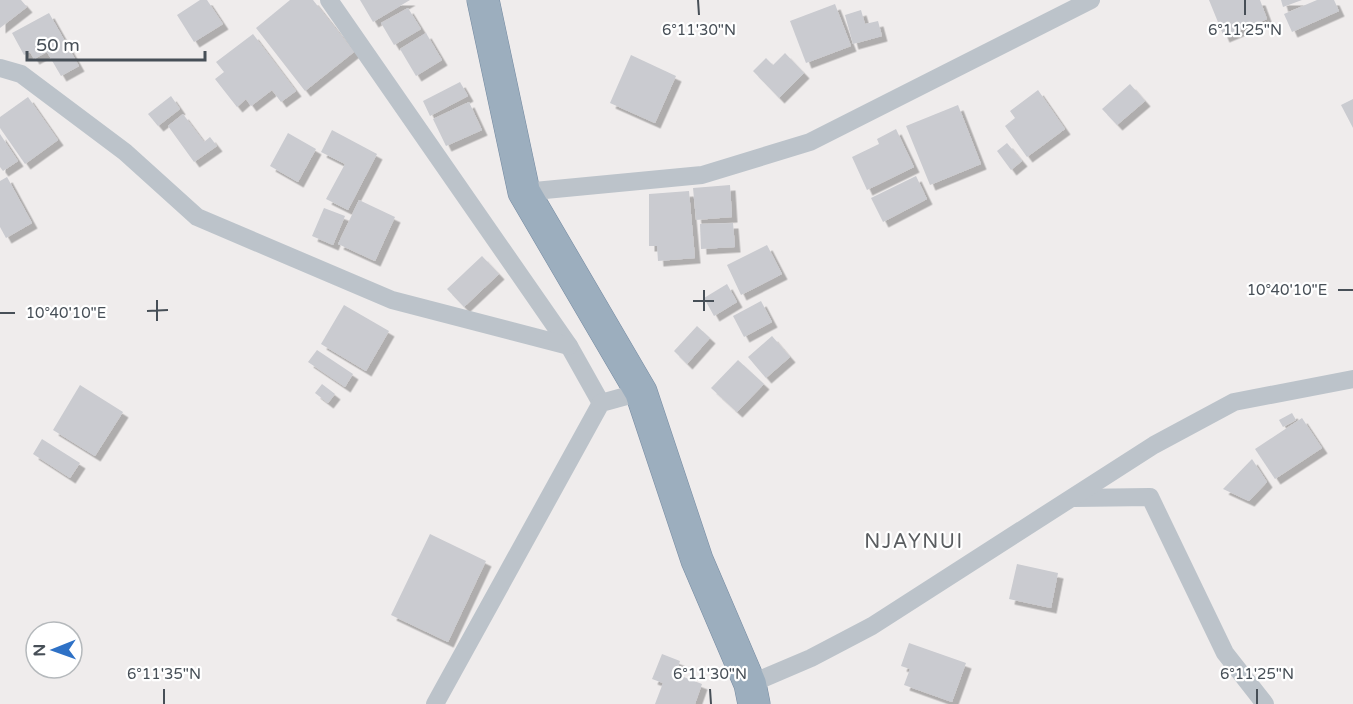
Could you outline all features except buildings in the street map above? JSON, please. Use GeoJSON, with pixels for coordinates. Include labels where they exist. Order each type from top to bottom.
{"type":"FeatureCollection","features":[{"type":"Feature","properties":{"kind":"highway"},"geometry":{"type":"LineString","coordinates":[[483,0],[524,192],[641,392],[698,560],[752,694]]}},
{"type":"Feature","properties":{"kind":"street"},"geometry":{"type":"LineString","coordinates":[[329,0],[569,346],[601,403]]}},
{"type":"Feature","properties":{"kind":"street"},"geometry":{"type":"LineString","coordinates":[[524,192],[702,175],[810,142],[1091,0]]}},
{"type":"Feature","properties":{"kind":"street"},"geometry":{"type":"LineString","coordinates":[[0,68],[21,74],[125,152],[197,217],[392,300],[569,346]]}},
{"type":"Feature","properties":{"kind":"street"},"geometry":{"type":"LineString","coordinates":[[752,694],[811,658],[872,626],[1154,445],[1234,402],[1353,379]]}},
{"type":"Feature","properties":{"kind":"street"},"geometry":{"type":"LineString","coordinates":[[435,704],[601,403],[641,392]]}},
{"type":"Feature","properties":{"kind":"street"},"geometry":{"type":"LineString","coordinates":[[1074,498],[1150,497],[1225,653],[1266,704]]}},
{"type":"Feature","properties":{"kind":"district","name":"NJAYNUI"},"geometry":{"type":"Point","coordinates":[914,541]}}]}
